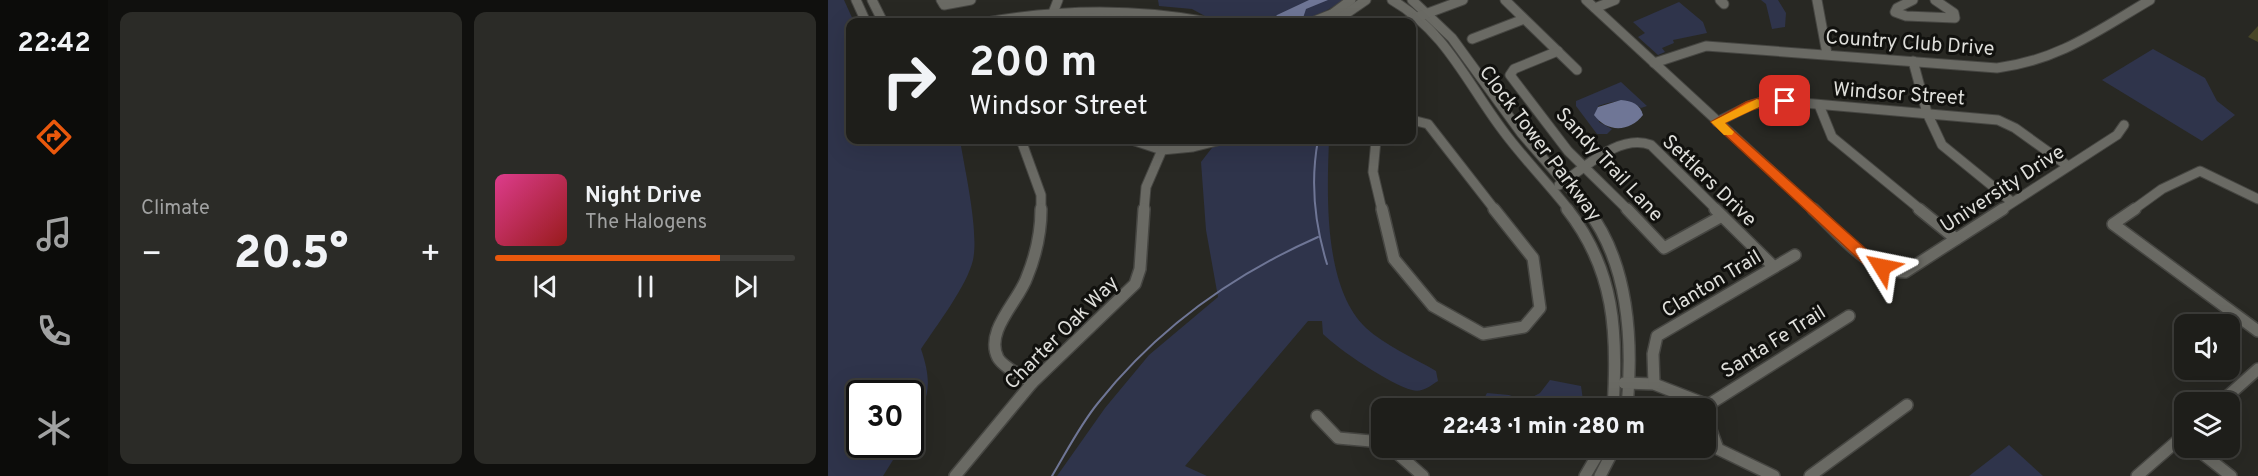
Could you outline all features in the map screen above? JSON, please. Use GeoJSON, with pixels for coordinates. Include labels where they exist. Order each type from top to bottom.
{"type":"FeatureCollection","features":[{"type":"Feature","properties":{"kind":"street"},"geometry":{"type":"LineString","coordinates":[[856,0],[864,18]]}},
{"type":"Feature","properties":{"kind":"street"},"geometry":{"type":"LineString","coordinates":[[872,0],[881,18]]}},
{"type":"Feature","properties":{"kind":"street"},"geometry":{"type":"LineString","coordinates":[[941,0],[944,5],[971,0]]}},
{"type":"Feature","properties":{"kind":"street"},"geometry":{"type":"LineString","coordinates":[[1048,18],[1051,17],[1058,0]]}},
{"type":"Feature","properties":{"kind":"street"},"geometry":{"type":"LineString","coordinates":[[1322,18],[1332,14],[1351,0]]}},
{"type":"Feature","properties":{"kind":"street"},"geometry":{"type":"LineString","coordinates":[[1340,18],[1366,0]]}},
{"type":"Feature","properties":{"kind":"street","name":"Clock Tower Parkway"},"geometry":{"type":"LineString","coordinates":[[1392,0],[1424,15],[1452,36],[1533,148],[1597,223],[1619,274],[1624,301],[1628,398]]}},
{"type":"Feature","properties":{"kind":"street","name":"Clock Tower Parkway"},"geometry":{"type":"LineString","coordinates":[[1412,0],[1518,151],[1553,188],[1579,222],[1605,278],[1611,316],[1613,398]]}},
{"type":"Feature","properties":{"kind":"street"},"geometry":{"type":"LineString","coordinates":[[1415,18],[1463,0]]}},
{"type":"Feature","properties":{"kind":"street"},"geometry":{"type":"LineString","coordinates":[[1505,0],[1577,70]]}},
{"type":"Feature","properties":{"kind":"street"},"geometry":{"type":"LineString","coordinates":[[1586,0],[1717,122]]}},
{"type":"Feature","properties":{"kind":"street"},"geometry":{"type":"LineString","coordinates":[[1595,8],[1614,0]]}},
{"type":"Feature","properties":{"kind":"street"},"geometry":{"type":"LineString","coordinates":[[1817,0],[1827,54]]}},
{"type":"Feature","properties":{"kind":"street"},"geometry":{"type":"LineString","coordinates":[[1913,0],[1897,8],[1895,12],[1906,16],[1955,18],[1954,13],[1935,0]]}},
{"type":"Feature","properties":{"kind":"street","name":"Country Club Drive"},"geometry":{"type":"LineString","coordinates":[[1654,63],[1706,46],[1997,68],[2028,64],[2055,55],[2150,0]]}},
{"type":"Feature","properties":{"kind":"street"},"geometry":{"type":"LineString","coordinates":[[1130,15],[1142,18]]}},
{"type":"Feature","properties":{"kind":"street"},"geometry":{"type":"LineString","coordinates":[[1038,18],[1130,15],[1163,18]]}},
{"type":"Feature","properties":{"kind":"street"},"geometry":{"type":"LineString","coordinates":[[1472,39],[1524,19]]}},
{"type":"Feature","properties":{"kind":"street","name":"Sandy Trail Lane"},"geometry":{"type":"LineString","coordinates":[[1558,51],[1514,69],[1510,75],[1556,137],[1664,248],[1722,216]]}},
{"type":"Feature","properties":{"kind":"street"},"geometry":{"type":"LineString","coordinates":[[1913,61],[1927,112],[1942,145],[2012,202]]}},
{"type":"Feature","properties":{"kind":"street","name":"Windsor Street"},"geometry":{"type":"LineString","coordinates":[[1717,122],[1769,99],[1998,120],[2015,128],[2068,166]]}},
{"type":"Feature","properties":{"kind":"street"},"geometry":{"type":"LineString","coordinates":[[1819,105],[1832,137],[1956,239]]}},
{"type":"Feature","properties":{"kind":"street"},"geometry":{"type":"LineString","coordinates":[[1376,144],[1373,172],[1394,259],[1433,306],[1483,334],[1524,327],[1540,308],[1533,258],[1428,124],[1416,121]]}},
{"type":"Feature","properties":{"kind":"street","name":"University Drive"},"geometry":{"type":"LineString","coordinates":[[1717,122],[1871,262],[1893,272],[1905,272],[2117,135],[2124,124]]}},
{"type":"Feature","properties":{"kind":"street","name":"Settlers Drive"},"geometry":{"type":"LineString","coordinates":[[1553,188],[1587,169],[1613,149],[1631,141],[1642,141],[1651,145],[1774,267]]}},
{"type":"Feature","properties":{"kind":"street"},"geometry":{"type":"LineString","coordinates":[[1021,144],[1041,195],[1041,229],[1027,279],[1002,322],[994,345],[999,360],[1032,383]]}},
{"type":"Feature","properties":{"kind":"street"},"geometry":{"type":"LineString","coordinates":[[1144,144],[1162,150],[1205,144]]}},
{"type":"Feature","properties":{"kind":"street","name":"Charter Oak Way"},"geometry":{"type":"LineString","coordinates":[[955,476],[1032,383],[1135,284],[1140,269],[1146,187],[1162,150]]}},
{"type":"Feature","properties":{"kind":"street"},"geometry":{"type":"LineString","coordinates":[[2258,199],[2215,176],[2200,171],[2162,189],[2113,224],[2258,331]]}},
{"type":"Feature","properties":{"kind":"street","name":"Clanton Trail"},"geometry":{"type":"LineString","coordinates":[[1654,384],[1653,354],[1657,336],[1795,255]]}},
{"type":"Feature","properties":{"kind":"street","name":"Santa Fe Trail"},"geometry":{"type":"LineString","coordinates":[[1716,400],[1849,316]]}},
{"type":"Feature","properties":{"kind":"street"},"geometry":{"type":"LineString","coordinates":[[2232,392],[2258,369]]}},
{"type":"Feature","properties":{"kind":"street"},"geometry":{"type":"LineString","coordinates":[[1614,383],[1654,384],[1690,398]]}},
{"type":"Feature","properties":{"kind":"street"},"geometry":{"type":"LineString","coordinates":[[1810,476],[1907,405]]}},
{"type":"Feature","properties":{"kind":"street"},"geometry":{"type":"LineString","coordinates":[[1317,416],[1338,438],[1371,441]]}},
{"type":"Feature","properties":{"kind":"street"},"geometry":{"type":"LineString","coordinates":[[1716,445],[1718,449],[1774,476]]}},
{"type":"Feature","properties":{"kind":"street"},"geometry":{"type":"LineString","coordinates":[[2137,476],[2174,445]]}},
{"type":"Feature","properties":{"kind":"street"},"geometry":{"type":"LineString","coordinates":[[1403,458],[1423,476]]}},
{"type":"Feature","properties":{"kind":"street"},"geometry":{"type":"LineString","coordinates":[[1585,476],[1596,458]]}},
{"type":"Feature","properties":{"kind":"street"},"geometry":{"type":"LineString","coordinates":[[1600,476],[1609,458]]}},
{"type":"Feature","properties":{"kind":"street"},"geometry":{"type":"LineString","coordinates":[[2208,458],[2231,476]]}},
{"type":"Feature","properties":{"kind":"shaded area"},"geometry":{"type":"Polygon","coordinates":[[[828,0],[844,0],[852,18],[846,18],[846,144],[961,144],[973,217],[974,248],[970,270],[958,294],[921,349],[928,382],[924,403],[924,380],[846,380],[846,458],[894,458],[883,476],[828,476],[828,0]]]}},
{"type":"Feature","properties":{"kind":"shaded area"},"geometry":{"type":"Polygon","coordinates":[[[1158,0],[1344,0],[1319,15],[1308,18],[1214,18],[1192,9],[1159,6],[1158,0]]]}},
{"type":"Feature","properties":{"kind":"shaded area"},"geometry":{"type":"Polygon","coordinates":[[[1309,0],[1328,0],[1306,9],[1303,18],[1274,18],[1309,0]]]}},
{"type":"Feature","properties":{"kind":"shaded area"},"geometry":{"type":"Polygon","coordinates":[[[1761,0],[1778,0],[1786,13],[1785,27],[1772,29],[1766,4],[1761,0]]]}},
{"type":"Feature","properties":{"kind":"shaded area"},"geometry":{"type":"Polygon","coordinates":[[[1679,2],[1703,22],[1707,33],[1673,40],[1674,43],[1662,48],[1665,52],[1658,55],[1638,37],[1645,33],[1633,22],[1679,2]]]}},
{"type":"Feature","properties":{"kind":"shaded area"},"geometry":{"type":"Polygon","coordinates":[[[2153,49],[2205,78],[2217,101],[2235,115],[2202,141],[2102,80],[2153,49]]]}},
{"type":"Feature","properties":{"kind":"shaded area"},"geometry":{"type":"Polygon","coordinates":[[[1621,82],[1647,106],[1641,108],[1630,102],[1620,101],[1598,106],[1599,122],[1612,129],[1607,134],[1597,134],[1576,106],[1576,101],[1621,82]]]}},
{"type":"Feature","properties":{"kind":"shaded area"},"geometry":{"type":"Polygon","coordinates":[[[1621,100],[1635,104],[1642,111],[1643,115],[1632,125],[1612,127],[1599,121],[1594,115],[1598,107],[1621,100]]]}},
{"type":"Feature","properties":{"kind":"shaded area"},"geometry":{"type":"Polygon","coordinates":[[[1215,144],[1329,144],[1328,212],[1335,265],[1342,289],[1352,310],[1366,328],[1391,346],[1436,371],[1438,381],[1419,391],[1403,387],[1365,366],[1330,341],[1323,334],[1322,321],[1308,321],[1185,466],[1207,476],[1057,476],[1105,408],[1149,355],[1218,297],[1206,230],[1201,162],[1215,144]]]}},
{"type":"Feature","properties":{"kind":"shaded area"},"geometry":{"type":"Polygon","coordinates":[[[1550,380],[1581,386],[1583,398],[1531,398],[1540,393],[1550,380]]]}},
{"type":"Feature","properties":{"kind":"shaded area"},"geometry":{"type":"Polygon","coordinates":[[[1487,393],[1517,398],[1484,398],[1487,393]]]}},
{"type":"Feature","properties":{"kind":"shaded area"},"geometry":{"type":"Polygon","coordinates":[[[2009,445],[2043,476],[1969,476],[2009,445]]]}},
{"type":"Feature","properties":{"kind":"waterway"},"geometry":{"type":"LineString","coordinates":[[1318,144],[1314,172],[1316,218],[1327,264]]}},
{"type":"Feature","properties":{"kind":"waterway"},"geometry":{"type":"LineString","coordinates":[[1052,476],[1091,411],[1145,351],[1198,306],[1226,287],[1286,252],[1318,237]]}},
{"type":"Feature","properties":{"kind":"slow traffic"},"geometry":{"type":"LineString","coordinates":[[1728,132],[1717,122],[1757,103]]}},
{"type":"Feature","properties":{"kind":"route"},"geometry":{"type":"LineString","coordinates":[[1785,101],[1769,99],[1717,122],[1871,262],[1882,267]]}}]}
